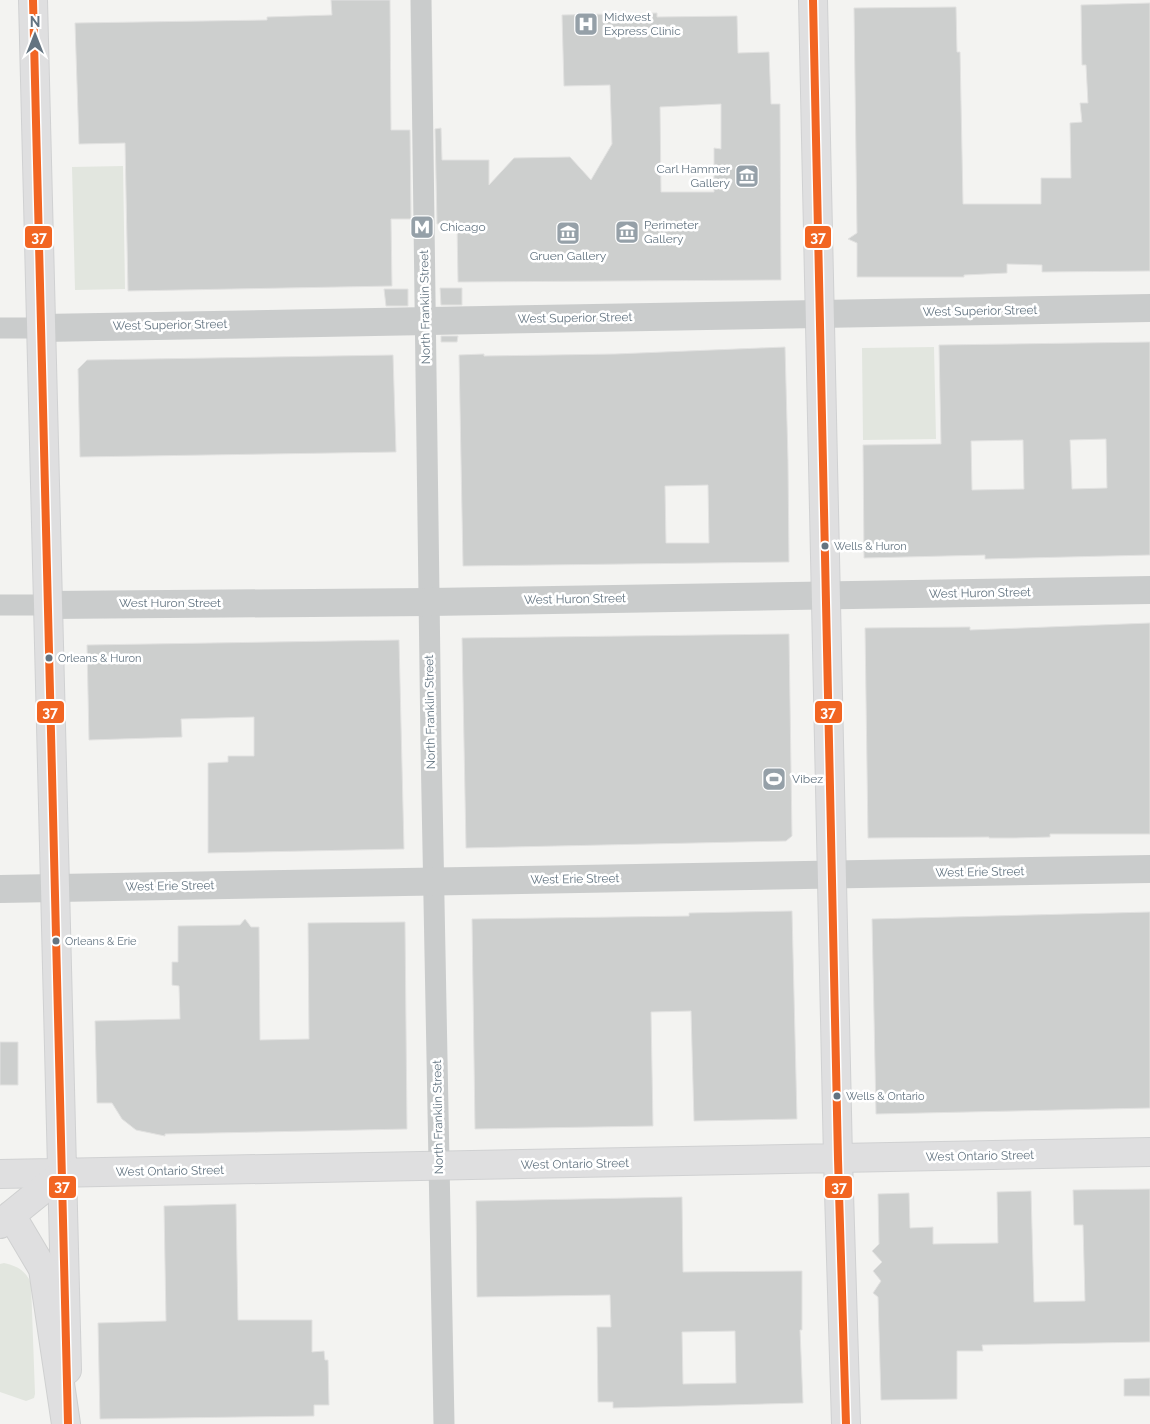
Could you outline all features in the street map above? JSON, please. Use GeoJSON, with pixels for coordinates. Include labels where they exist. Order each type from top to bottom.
{"type":"FeatureCollection","features":[{"type":"Feature","properties":{"kind":"main road"},"geometry":{"type":"LineString","coordinates":[[34,0],[63,1173],[67,1424]]}},
{"type":"Feature","properties":{"kind":"main road"},"geometry":{"type":"LineString","coordinates":[[813,0],[838,1159],[846,1424]]}},
{"type":"Feature","properties":{"kind":"main road","name":"West Ontario Street"},"geometry":{"type":"LineString","coordinates":[[0,1174],[1150,1152]]}},
{"type":"Feature","properties":{"kind":"main road"},"geometry":{"type":"LineString","coordinates":[[63,1173],[5,1219],[43,1269],[67,1424]]}},
{"type":"Feature","properties":{"kind":"street","name":"North Franklin Street"},"geometry":{"type":"LineString","coordinates":[[421,0],[429,602],[444,1424]]}},
{"type":"Feature","properties":{"kind":"street","name":"West Superior Street"},"geometry":{"type":"LineString","coordinates":[[0,328],[1150,308]]}},
{"type":"Feature","properties":{"kind":"street","name":"West Huron Street"},"geometry":{"type":"LineString","coordinates":[[0,606],[429,602],[1150,590]]}},
{"type":"Feature","properties":{"kind":"street","name":"West Erie Street"},"geometry":{"type":"LineString","coordinates":[[0,889],[1150,869]]}},
{"type":"Feature","properties":{"kind":"shaded area"},"geometry":{"type":"Polygon","coordinates":[[[123,166],[125,289],[75,290],[72,167],[123,166]]]}},
{"type":"Feature","properties":{"kind":"shaded area"},"geometry":{"type":"Polygon","coordinates":[[[934,347],[936,439],[863,440],[862,348],[934,347]]]}},
{"type":"Feature","properties":{"kind":"shaded area"},"geometry":{"type":"Polygon","coordinates":[[[4,1263],[20,1269],[31,1283],[35,1394],[34,1398],[26,1401],[0,1392],[0,1264],[4,1263]]]}},
{"type":"Feature","properties":{"kind":"building"},"geometry":{"type":"Polygon","coordinates":[[[331,0],[390,0],[391,130],[410,130],[411,219],[391,219],[392,286],[128,291],[125,143],[79,144],[75,23],[267,20],[267,17],[332,15],[331,0]]]}},
{"type":"Feature","properties":{"kind":"building"},"geometry":{"type":"Polygon","coordinates":[[[1150,3],[1150,271],[1042,272],[1042,265],[1007,264],[1007,273],[964,275],[964,277],[857,277],[857,243],[848,239],[857,233],[854,8],[956,7],[957,52],[960,52],[963,204],[1041,204],[1041,178],[1071,178],[1070,123],[1082,122],[1080,103],[1088,103],[1086,65],[1082,65],[1081,5],[1150,3]]]}},
{"type":"Feature","properties":{"kind":"building"},"geometry":{"type":"Polygon","coordinates":[[[657,13],[657,17],[737,16],[738,53],[769,52],[771,104],[780,104],[781,280],[458,282],[457,224],[437,224],[435,129],[441,128],[442,160],[489,160],[489,185],[514,158],[570,157],[591,180],[612,144],[610,85],[564,86],[562,15],[657,13]],[[721,104],[660,107],[661,192],[714,192],[714,148],[721,149],[721,104]]]}},
{"type":"Feature","properties":{"kind":"building"},"geometry":{"type":"Polygon","coordinates":[[[440,288],[462,288],[462,305],[441,305],[440,288]]]}},
{"type":"Feature","properties":{"kind":"building"},"geometry":{"type":"Polygon","coordinates":[[[384,289],[408,289],[408,306],[386,306],[384,289]]]}},
{"type":"Feature","properties":{"kind":"building"},"geometry":{"type":"Polygon","coordinates":[[[441,336],[458,336],[457,342],[441,342],[441,336]]]}},
{"type":"Feature","properties":{"kind":"building"},"geometry":{"type":"Polygon","coordinates":[[[1150,342],[1150,555],[985,559],[985,555],[864,558],[863,445],[941,444],[939,345],[1150,342]],[[1106,439],[1070,440],[1072,489],[1107,488],[1106,439]],[[1023,440],[971,441],[972,490],[1024,489],[1023,440]]]}},
{"type":"Feature","properties":{"kind":"building"},"geometry":{"type":"Polygon","coordinates":[[[785,347],[789,562],[463,566],[459,355],[615,354],[785,347]],[[708,485],[665,486],[666,543],[709,543],[708,485]]]}},
{"type":"Feature","properties":{"kind":"building"},"geometry":{"type":"Polygon","coordinates":[[[393,355],[396,452],[80,457],[78,369],[87,360],[393,355]]]}},
{"type":"Feature","properties":{"kind":"building"},"geometry":{"type":"Polygon","coordinates":[[[1150,623],[1150,834],[1050,834],[1050,837],[1014,838],[868,838],[865,628],[970,627],[970,630],[1150,623]]]}},
{"type":"Feature","properties":{"kind":"building"},"geometry":{"type":"Polygon","coordinates":[[[789,634],[792,836],[786,841],[466,848],[462,638],[789,634]]]}},
{"type":"Feature","properties":{"kind":"building"},"geometry":{"type":"Polygon","coordinates":[[[399,640],[404,849],[208,853],[208,763],[228,762],[228,756],[254,756],[254,717],[181,719],[182,737],[89,740],[87,645],[399,640]]]}},
{"type":"Feature","properties":{"kind":"building"},"geometry":{"type":"Polygon","coordinates":[[[792,911],[797,1119],[694,1121],[691,1011],[651,1012],[653,1126],[475,1129],[472,919],[689,916],[689,913],[792,911]]]}},
{"type":"Feature","properties":{"kind":"building"},"geometry":{"type":"Polygon","coordinates":[[[1150,912],[1150,1108],[876,1114],[872,919],[1150,912]]]}},
{"type":"Feature","properties":{"kind":"building"},"geometry":{"type":"Polygon","coordinates":[[[245,919],[251,927],[259,927],[260,1040],[309,1039],[308,923],[405,922],[407,1129],[165,1134],[165,1136],[136,1130],[122,1119],[112,1103],[97,1103],[95,1021],[180,1019],[179,986],[172,985],[172,962],[178,962],[178,926],[240,925],[245,919]]]}},
{"type":"Feature","properties":{"kind":"building"},"geometry":{"type":"Polygon","coordinates":[[[0,1042],[18,1042],[18,1085],[0,1085],[0,1042]]]}},
{"type":"Feature","properties":{"kind":"building"},"geometry":{"type":"Polygon","coordinates":[[[1150,1189],[1150,1342],[982,1345],[983,1351],[957,1351],[957,1399],[881,1400],[878,1297],[873,1293],[881,1281],[873,1271],[882,1262],[872,1251],[879,1244],[878,1194],[909,1193],[910,1228],[933,1227],[933,1244],[998,1243],[997,1192],[1031,1191],[1034,1302],[1085,1301],[1083,1225],[1074,1225],[1073,1190],[1150,1189]]]}},
{"type":"Feature","properties":{"kind":"building"},"geometry":{"type":"Polygon","coordinates":[[[682,1197],[683,1272],[802,1271],[802,1330],[800,1330],[803,1403],[613,1408],[613,1402],[598,1402],[597,1327],[611,1327],[610,1295],[477,1297],[476,1201],[682,1197]],[[735,1331],[682,1332],[683,1384],[736,1383],[735,1331]]]}},
{"type":"Feature","properties":{"kind":"building"},"geometry":{"type":"Polygon","coordinates":[[[236,1204],[238,1320],[312,1320],[312,1352],[324,1351],[325,1360],[328,1360],[329,1405],[314,1405],[314,1416],[100,1419],[98,1323],[166,1321],[164,1206],[236,1204]]]}},
{"type":"Feature","properties":{"kind":"building"},"geometry":{"type":"Polygon","coordinates":[[[1150,1378],[1150,1396],[1124,1396],[1124,1379],[1150,1378]]]}},
{"type":"Feature","properties":{"kind":"transit line","name":"37"},"geometry":{"type":"LineString","coordinates":[[33,0],[68,1424]]}},
{"type":"Feature","properties":{"kind":"transit line","name":"37"},"geometry":{"type":"LineString","coordinates":[[813,0],[838,1159],[846,1424]]}},
{"type":"Feature","properties":{"kind":"place","name":"Midwest Express Clinic"},"geometry":{"type":"Point","coordinates":[586,24]}},
{"type":"Feature","properties":{"kind":"place","name":"Carl Hammer Gallery"},"geometry":{"type":"Point","coordinates":[747,176]}},
{"type":"Feature","properties":{"kind":"place","name":"Chicago"},"geometry":{"type":"Point","coordinates":[422,227]}},
{"type":"Feature","properties":{"kind":"place","name":"Perimeter Gallery"},"geometry":{"type":"Point","coordinates":[627,232]}},
{"type":"Feature","properties":{"kind":"place","name":"Gruen Gallery"},"geometry":{"type":"Point","coordinates":[568,233]}},
{"type":"Feature","properties":{"kind":"place","name":"Wells & Huron"},"geometry":{"type":"Point","coordinates":[825,546]}},
{"type":"Feature","properties":{"kind":"place","name":"Orleans & Huron"},"geometry":{"type":"Point","coordinates":[49,658]}},
{"type":"Feature","properties":{"kind":"place","name":"Vibez"},"geometry":{"type":"Point","coordinates":[774,779]}},
{"type":"Feature","properties":{"kind":"place","name":"Orleans & Erie"},"geometry":{"type":"Point","coordinates":[56,941]}},
{"type":"Feature","properties":{"kind":"place","name":"Wells & Ontario"},"geometry":{"type":"Point","coordinates":[837,1096]}}]}
